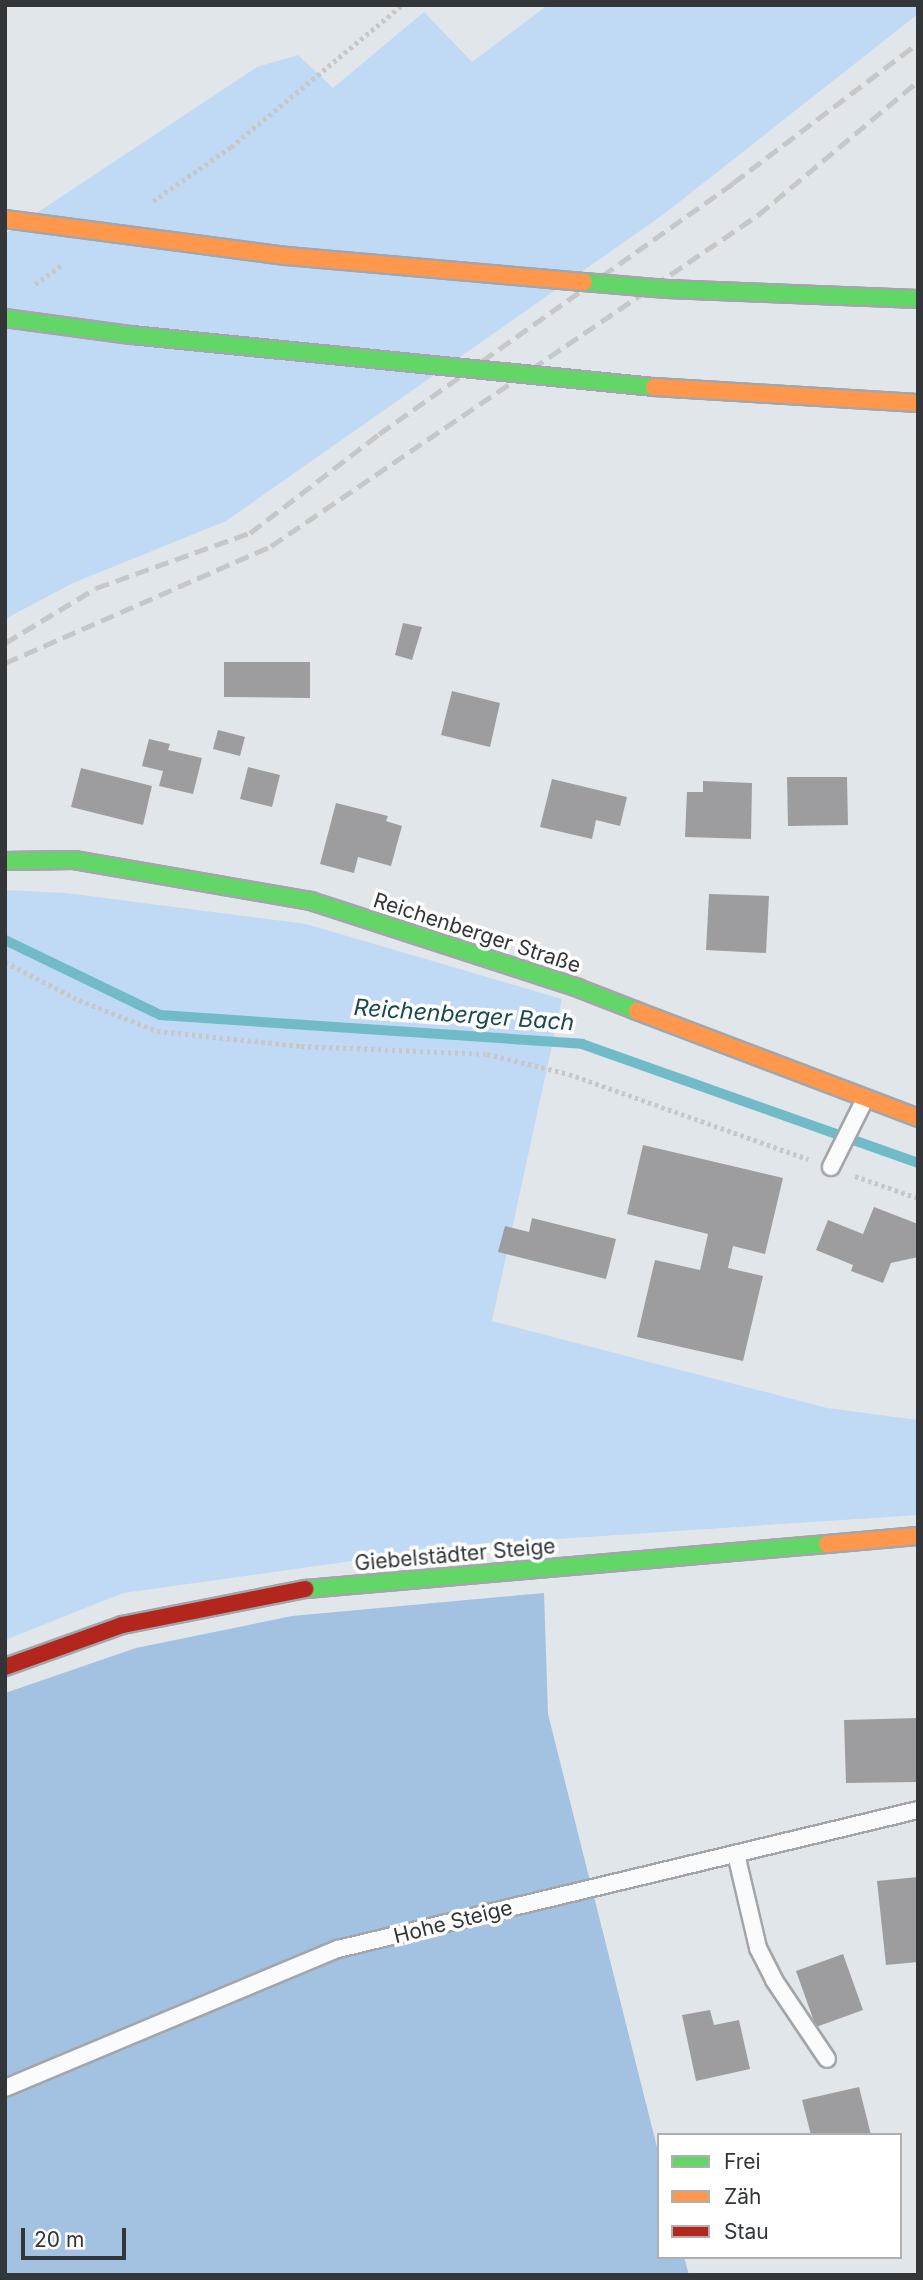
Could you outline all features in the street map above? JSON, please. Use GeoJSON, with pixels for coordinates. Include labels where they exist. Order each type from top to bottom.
{"type":"FeatureCollection","features":[{"type":"Feature","properties":{"kind":"main road"},"geometry":{"type":"LineString","coordinates":[[5,219],[286,256],[653,288],[918,299]]}},
{"type":"Feature","properties":{"kind":"main road"},"geometry":{"type":"LineString","coordinates":[[5,318],[131,335],[657,387],[918,404]]}},
{"type":"Feature","properties":{"kind":"main road","name":"Reichenberger Straße"},"geometry":{"type":"LineString","coordinates":[[5,861],[74,860],[311,901],[578,988],[918,1118]]}},
{"type":"Feature","properties":{"kind":"main road","name":"Giebelstädter Steige"},"geometry":{"type":"LineString","coordinates":[[5,1667],[122,1625],[287,1591],[918,1536]]}},
{"type":"Feature","properties":{"kind":"lane"},"geometry":{"type":"LineString","coordinates":[[833,1163],[865,1099]]}},
{"type":"Feature","properties":{"kind":"lane","name":"Hohe Steige"},"geometry":{"type":"LineString","coordinates":[[5,2088],[338,1950],[918,1810]]}},
{"type":"Feature","properties":{"kind":"lane"},"geometry":{"type":"LineString","coordinates":[[736,1854],[758,1948],[774,1980],[827,2059]]}},
{"type":"Feature","properties":{"kind":"path"},"geometry":{"type":"LineString","coordinates":[[279,107],[402,5]]}},
{"type":"Feature","properties":{"kind":"path"},"geometry":{"type":"LineString","coordinates":[[5,962],[79,1000],[157,1031],[300,1046],[487,1054],[569,1074],[833,1163],[918,1198]]}},
{"type":"Feature","properties":{"kind":"shaded area"},"geometry":{"type":"Polygon","coordinates":[[[548,5],[918,5],[918,14],[664,214],[226,521],[73,583],[5,619],[5,234],[257,67],[298,55],[333,88],[424,12],[472,62],[548,5]]]}},
{"type":"Feature","properties":{"kind":"shaded area"},"geometry":{"type":"Polygon","coordinates":[[[5,890],[66,893],[306,924],[562,999],[492,1321],[827,1408],[918,1420],[918,1515],[466,1545],[123,1593],[5,1640],[5,890]]]}},
{"type":"Feature","properties":{"kind":"shaded area"},"geometry":{"type":"Polygon","coordinates":[[[544,1593],[548,1714],[657,2147],[657,2259],[685,2259],[689,2275],[5,2275],[5,1693],[136,1648],[292,1616],[544,1593]]]}},
{"type":"Feature","properties":{"kind":"building"},"geometry":{"type":"Polygon","coordinates":[[[403,623],[422,627],[412,660],[395,655],[403,623]]]}},
{"type":"Feature","properties":{"kind":"building"},"geometry":{"type":"Polygon","coordinates":[[[224,662],[310,662],[310,698],[224,697],[224,662]]]}},
{"type":"Feature","properties":{"kind":"building"},"geometry":{"type":"Polygon","coordinates":[[[452,691],[500,703],[490,747],[441,735],[452,691]]]}},
{"type":"Feature","properties":{"kind":"building"},"geometry":{"type":"Polygon","coordinates":[[[218,730],[245,737],[240,756],[213,749],[218,730]]]}},
{"type":"Feature","properties":{"kind":"building"},"geometry":{"type":"Polygon","coordinates":[[[149,739],[170,744],[168,750],[202,758],[193,794],[159,786],[163,771],[142,766],[149,739]]]}},
{"type":"Feature","properties":{"kind":"building"},"geometry":{"type":"Polygon","coordinates":[[[248,767],[280,775],[272,807],[240,799],[248,767]]]}},
{"type":"Feature","properties":{"kind":"building"},"geometry":{"type":"Polygon","coordinates":[[[81,768],[152,786],[143,825],[71,807],[81,768]]]}},
{"type":"Feature","properties":{"kind":"building"},"geometry":{"type":"Polygon","coordinates":[[[787,777],[847,777],[848,825],[788,826],[787,777]]]}},
{"type":"Feature","properties":{"kind":"building"},"geometry":{"type":"Polygon","coordinates":[[[552,779],[627,797],[620,826],[596,820],[592,839],[540,827],[552,779]]]}},
{"type":"Feature","properties":{"kind":"building"},"geometry":{"type":"Polygon","coordinates":[[[703,781],[752,783],[751,839],[685,837],[687,792],[703,792],[703,781]]]}},
{"type":"Feature","properties":{"kind":"building"},"geometry":{"type":"Polygon","coordinates":[[[336,803],[388,816],[386,821],[402,826],[391,866],[358,857],[354,873],[320,864],[336,803]]]}},
{"type":"Feature","properties":{"kind":"building"},"geometry":{"type":"Polygon","coordinates":[[[709,894],[769,896],[766,953],[706,950],[709,894]]]}},
{"type":"Feature","properties":{"kind":"building"},"geometry":{"type":"Polygon","coordinates":[[[643,1145],[783,1178],[765,1254],[733,1246],[728,1268],[763,1276],[743,1361],[637,1337],[655,1260],[700,1270],[708,1234],[627,1214],[643,1145]]]}},
{"type":"Feature","properties":{"kind":"building"},"geometry":{"type":"Polygon","coordinates":[[[874,1207],[918,1224],[918,1257],[891,1263],[883,1283],[851,1271],[853,1265],[816,1250],[828,1220],[863,1234],[874,1207]]]}},
{"type":"Feature","properties":{"kind":"building"},"geometry":{"type":"Polygon","coordinates":[[[532,1218],[616,1239],[606,1279],[498,1252],[505,1226],[529,1232],[532,1218]]]}},
{"type":"Feature","properties":{"kind":"building"},"geometry":{"type":"Polygon","coordinates":[[[918,1718],[918,1782],[846,1783],[844,1720],[918,1718]]]}},
{"type":"Feature","properties":{"kind":"building"},"geometry":{"type":"Polygon","coordinates":[[[918,1877],[918,1962],[886,1965],[877,1881],[918,1877]]]}},
{"type":"Feature","properties":{"kind":"building"},"geometry":{"type":"Polygon","coordinates":[[[843,1954],[863,2010],[816,2027],[796,1971],[843,1954]]]}},
{"type":"Feature","properties":{"kind":"building"},"geometry":{"type":"Polygon","coordinates":[[[710,2010],[714,2025],[739,2020],[750,2069],[696,2081],[682,2015],[710,2010]]]}},
{"type":"Feature","properties":{"kind":"building"},"geometry":{"type":"Polygon","coordinates":[[[859,2087],[870,2133],[810,2133],[802,2100],[859,2087]]]}},
{"type":"Feature","properties":{"kind":"waterway","name":"Reichenberger Bach"},"geometry":{"type":"LineString","coordinates":[[5,940],[160,1015],[582,1044],[918,1163]]}},
{"type":"Feature","properties":{"kind":"railway"},"geometry":{"type":"LineString","coordinates":[[5,643],[96,588],[250,533],[379,434],[733,183],[918,43]]}},
{"type":"Feature","properties":{"kind":"railway"},"geometry":{"type":"LineString","coordinates":[[5,663],[271,546],[758,215],[918,81]]}},
{"type":"Feature","properties":{"kind":"traffic: fast"},"geometry":{"type":"LineString","coordinates":[[584,282],[667,289],[918,299]]}},
{"type":"Feature","properties":{"kind":"traffic: fast"},"geometry":{"type":"LineString","coordinates":[[5,318],[131,335],[654,387]]}},
{"type":"Feature","properties":{"kind":"traffic: fast"},"geometry":{"type":"LineString","coordinates":[[5,861],[74,860],[311,901],[578,988],[637,1011]]}},
{"type":"Feature","properties":{"kind":"traffic: fast"},"geometry":{"type":"LineString","coordinates":[[306,1589],[827,1544]]}},
{"type":"Feature","properties":{"kind":"traffic: slow"},"geometry":{"type":"LineString","coordinates":[[5,219],[286,256],[584,282]]}},
{"type":"Feature","properties":{"kind":"traffic: slow"},"geometry":{"type":"LineString","coordinates":[[654,387],[918,403]]}},
{"type":"Feature","properties":{"kind":"traffic: slow"},"geometry":{"type":"LineString","coordinates":[[637,1011],[918,1118]]}},
{"type":"Feature","properties":{"kind":"traffic: slow"},"geometry":{"type":"LineString","coordinates":[[827,1544],[918,1536]]}},
{"type":"Feature","properties":{"kind":"traffic: jam"},"geometry":{"type":"LineString","coordinates":[[5,1667],[122,1625],[306,1589]]}}]}
